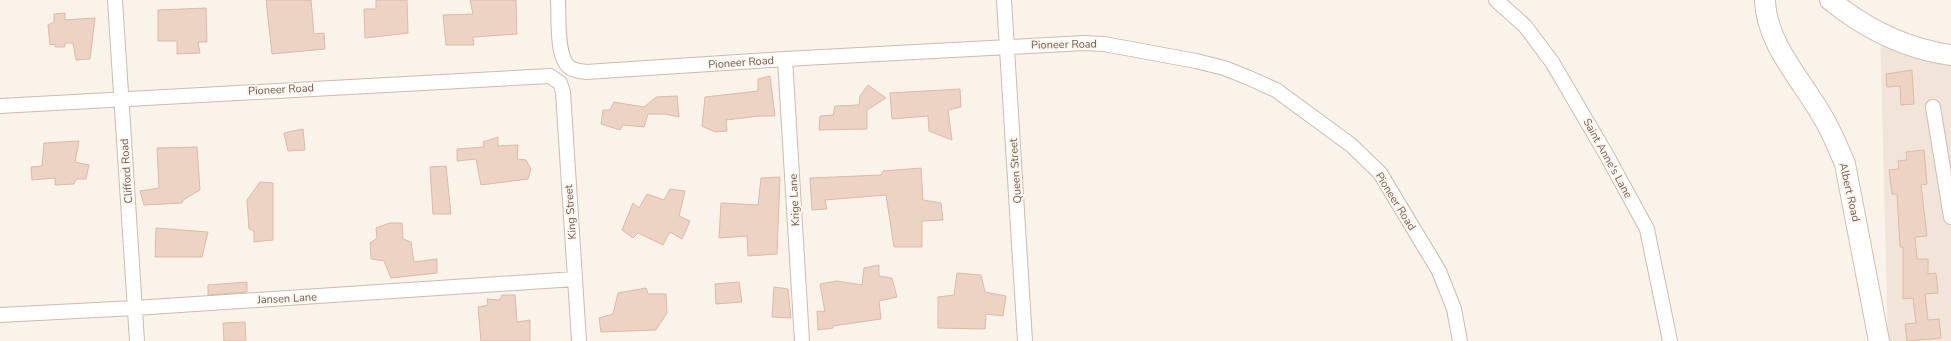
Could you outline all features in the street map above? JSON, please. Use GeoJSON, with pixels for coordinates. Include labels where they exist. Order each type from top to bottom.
{"type":"FeatureCollection","features":[{"type":"Feature","properties":{"kind":"street","name":"Clifford Road"},"geometry":{"type":"LineString","coordinates":[[115,0],[137,341]]}},
{"type":"Feature","properties":{"kind":"street","name":"Pioneer Road"},"geometry":{"type":"LineString","coordinates":[[558,0],[561,55],[565,63],[574,70],[591,72],[1067,43],[1104,44],[1210,64],[1248,77],[1276,90],[1351,145],[1380,173],[1439,271],[1454,309],[1460,341]]}},
{"type":"Feature","properties":{"kind":"street","name":"Queen Street"},"geometry":{"type":"LineString","coordinates":[[1004,0],[1025,341]]}},
{"type":"Feature","properties":{"kind":"street","name":"Saint Anne's Lane"},"geometry":{"type":"LineString","coordinates":[[1496,0],[1526,26],[1552,62],[1606,154],[1647,229],[1670,341]]}},
{"type":"Feature","properties":{"kind":"street"},"geometry":{"type":"LineString","coordinates":[[1830,0],[1863,25],[1895,41],[1923,50],[1951,54]]}},
{"type":"Feature","properties":{"kind":"street","name":"Albert Road"},"geometry":{"type":"LineString","coordinates":[[1767,4],[1770,27],[1778,45],[1821,114],[1834,138],[1845,164],[1879,341]]}},
{"type":"Feature","properties":{"kind":"street","name":"Krige Lane"},"geometry":{"type":"LineString","coordinates":[[785,59],[802,341]]}},
{"type":"Feature","properties":{"kind":"street","name":"Pioneer Road"},"geometry":{"type":"LineString","coordinates":[[0,106],[540,75],[550,76],[560,83]]}},
{"type":"Feature","properties":{"kind":"street","name":"King Street"},"geometry":{"type":"LineString","coordinates":[[560,83],[564,98],[579,341]]}},
{"type":"Feature","properties":{"kind":"street"},"geometry":{"type":"LineString","coordinates":[[1933,107],[1951,217]]}},
{"type":"Feature","properties":{"kind":"street","name":"Jansen Lane"},"geometry":{"type":"LineString","coordinates":[[0,314],[135,308],[575,279]]}},
{"type":"Feature","properties":{"kind":"shaded area"},"geometry":{"type":"Polygon","coordinates":[[[1880,31],[1951,45],[1951,341],[1888,341],[1880,31]]]}},
{"type":"Feature","properties":{"kind":"building"},"geometry":{"type":"Polygon","coordinates":[[[266,0],[311,0],[314,34],[324,33],[325,49],[272,54],[266,0]]]}},
{"type":"Feature","properties":{"kind":"building"},"geometry":{"type":"Polygon","coordinates":[[[376,0],[407,0],[408,33],[365,38],[364,9],[376,9],[376,0]]]}},
{"type":"Feature","properties":{"kind":"building"},"geometry":{"type":"Polygon","coordinates":[[[470,0],[516,0],[517,34],[473,37],[474,45],[446,45],[443,15],[473,14],[470,0]]]}},
{"type":"Feature","properties":{"kind":"building"},"geometry":{"type":"Polygon","coordinates":[[[206,8],[207,42],[198,42],[200,53],[177,54],[177,41],[158,41],[158,10],[206,8]]]}},
{"type":"Feature","properties":{"kind":"building"},"geometry":{"type":"Polygon","coordinates":[[[65,13],[65,20],[95,18],[90,59],[76,60],[73,43],[65,43],[65,47],[55,47],[55,44],[50,45],[48,25],[54,22],[54,14],[65,13]]]}},
{"type":"Feature","properties":{"kind":"building"},"geometry":{"type":"Polygon","coordinates":[[[1912,70],[1914,104],[1901,105],[1900,86],[1887,87],[1886,74],[1912,70]]]}},
{"type":"Feature","properties":{"kind":"building"},"geometry":{"type":"Polygon","coordinates":[[[770,76],[775,116],[760,116],[726,120],[727,131],[715,132],[702,126],[705,97],[758,91],[758,79],[770,76]]]}},
{"type":"Feature","properties":{"kind":"building"},"geometry":{"type":"Polygon","coordinates":[[[868,85],[886,98],[867,110],[867,129],[819,130],[820,116],[833,115],[835,106],[859,105],[860,96],[868,85]]]}},
{"type":"Feature","properties":{"kind":"building"},"geometry":{"type":"Polygon","coordinates":[[[960,89],[961,107],[948,110],[952,140],[929,131],[928,116],[892,119],[890,93],[960,89]]]}},
{"type":"Feature","properties":{"kind":"building"},"geometry":{"type":"Polygon","coordinates":[[[677,96],[679,117],[665,114],[648,114],[644,127],[623,125],[620,130],[601,124],[603,110],[610,110],[614,102],[644,107],[656,97],[677,96]]]}},
{"type":"Feature","properties":{"kind":"building"},"geometry":{"type":"Polygon","coordinates":[[[303,129],[305,150],[288,151],[284,133],[303,129]]]}},
{"type":"Feature","properties":{"kind":"building"},"geometry":{"type":"Polygon","coordinates":[[[498,137],[498,146],[518,145],[517,159],[526,160],[531,169],[528,179],[481,185],[476,159],[457,161],[457,149],[484,147],[483,142],[498,137]]]}},
{"type":"Feature","properties":{"kind":"building"},"geometry":{"type":"Polygon","coordinates":[[[79,141],[75,162],[89,165],[86,179],[76,179],[74,184],[55,185],[55,178],[32,180],[31,167],[42,166],[44,143],[79,141]]]}},
{"type":"Feature","properties":{"kind":"building"},"geometry":{"type":"Polygon","coordinates":[[[197,147],[200,190],[183,200],[182,203],[144,205],[140,191],[159,188],[157,148],[197,147]]]}},
{"type":"Feature","properties":{"kind":"building"},"geometry":{"type":"Polygon","coordinates":[[[1924,150],[1927,184],[1921,185],[1927,236],[1915,237],[1917,259],[1928,259],[1928,274],[1936,273],[1938,293],[1925,294],[1928,320],[1939,319],[1941,338],[1907,341],[1905,324],[1916,323],[1913,298],[1903,299],[1903,247],[1900,247],[1897,194],[1892,194],[1889,170],[1899,169],[1898,161],[1907,160],[1906,152],[1924,150]]]}},
{"type":"Feature","properties":{"kind":"building"},"geometry":{"type":"Polygon","coordinates":[[[446,166],[451,214],[433,214],[430,167],[446,166]]]}},
{"type":"Feature","properties":{"kind":"building"},"geometry":{"type":"Polygon","coordinates":[[[921,168],[923,200],[941,203],[943,220],[922,221],[922,247],[894,247],[886,195],[825,200],[827,209],[812,210],[810,178],[881,175],[883,171],[921,168]]]}},
{"type":"Feature","properties":{"kind":"building"},"geometry":{"type":"Polygon","coordinates":[[[780,177],[777,254],[748,256],[747,236],[719,238],[721,203],[758,205],[761,178],[780,177]]]}},
{"type":"Feature","properties":{"kind":"building"},"geometry":{"type":"Polygon","coordinates":[[[260,182],[273,183],[273,240],[254,242],[254,231],[249,229],[247,200],[260,182]]]}},
{"type":"Feature","properties":{"kind":"building"},"geometry":{"type":"Polygon","coordinates":[[[670,189],[685,191],[679,216],[690,221],[682,239],[670,232],[663,245],[638,233],[633,238],[622,230],[633,203],[639,208],[647,194],[664,200],[670,189]]]}},
{"type":"Feature","properties":{"kind":"building"},"geometry":{"type":"Polygon","coordinates":[[[390,223],[402,223],[403,239],[411,242],[414,262],[437,259],[437,273],[391,278],[384,261],[371,259],[370,243],[377,238],[376,228],[390,223]]]}},
{"type":"Feature","properties":{"kind":"building"},"geometry":{"type":"Polygon","coordinates":[[[156,228],[208,232],[202,257],[155,257],[156,228]]]}},
{"type":"Feature","properties":{"kind":"building"},"geometry":{"type":"Polygon","coordinates":[[[879,265],[879,276],[892,278],[897,297],[879,301],[881,319],[833,326],[833,328],[818,330],[817,311],[825,312],[820,284],[837,281],[862,285],[864,268],[879,265]]]}},
{"type":"Feature","properties":{"kind":"building"},"geometry":{"type":"Polygon","coordinates":[[[957,273],[981,275],[985,292],[1006,296],[1003,316],[986,314],[985,329],[938,328],[938,297],[954,295],[957,273]]]}},
{"type":"Feature","properties":{"kind":"building"},"geometry":{"type":"Polygon","coordinates":[[[247,282],[247,292],[208,295],[208,285],[247,282]]]}},
{"type":"Feature","properties":{"kind":"building"},"geometry":{"type":"Polygon","coordinates":[[[739,282],[742,302],[716,304],[715,284],[739,282]]]}},
{"type":"Feature","properties":{"kind":"building"},"geometry":{"type":"Polygon","coordinates":[[[774,287],[788,289],[791,318],[772,317],[774,287]]]}},
{"type":"Feature","properties":{"kind":"building"},"geometry":{"type":"Polygon","coordinates":[[[646,288],[648,294],[666,294],[667,313],[656,330],[601,332],[599,318],[613,314],[618,293],[646,288]]]}},
{"type":"Feature","properties":{"kind":"building"},"geometry":{"type":"Polygon","coordinates":[[[502,295],[515,295],[517,322],[530,320],[530,341],[481,341],[478,307],[488,305],[487,299],[500,300],[502,295]]]}},
{"type":"Feature","properties":{"kind":"building"},"geometry":{"type":"Polygon","coordinates":[[[245,322],[246,341],[224,341],[223,323],[245,322]]]}}]}
